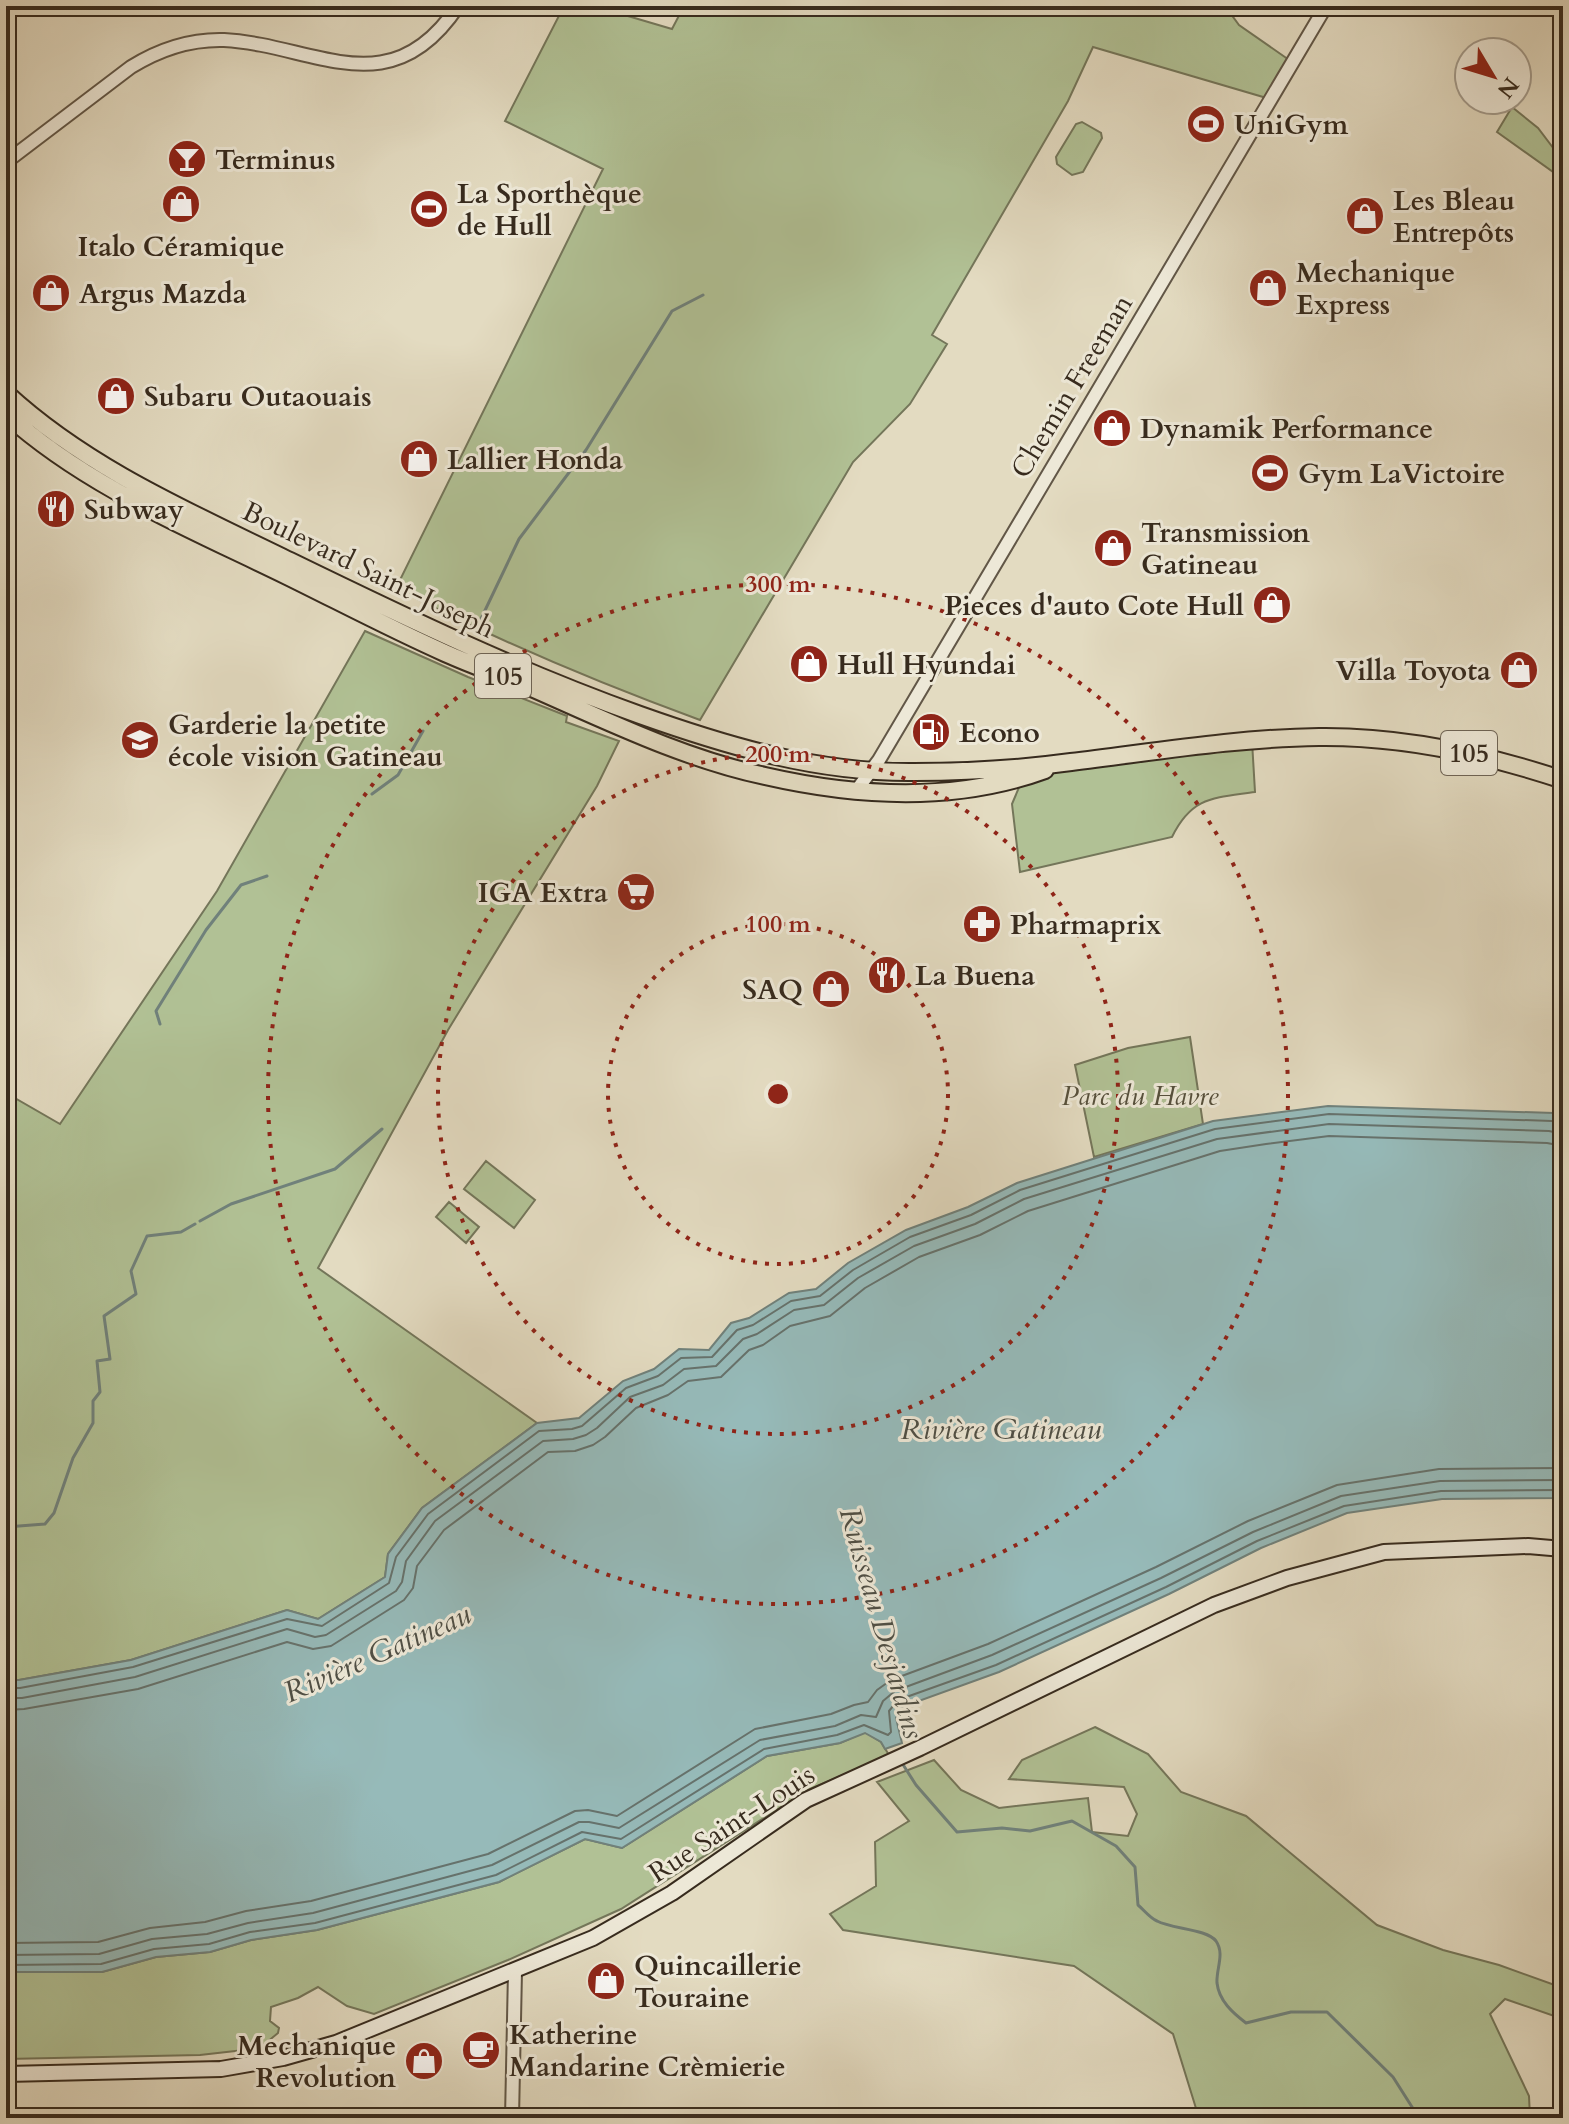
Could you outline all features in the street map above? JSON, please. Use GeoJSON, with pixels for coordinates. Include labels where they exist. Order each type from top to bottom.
{"type":"FeatureCollection","features":[{"type":"Feature","properties":{"kind":"main road","name":"Boulevard Saint-Joseph"},"geometry":{"type":"LineString","coordinates":[[6,393],[84,455],[248,541],[451,639],[581,693],[729,745],[792,761],[871,771],[933,772],[1065,763],[1213,744],[1297,737],[1343,737],[1469,753],[1563,780]]}},
{"type":"Feature","properties":{"kind":"main road","name":"Boulevard Saint-Joseph"},"geometry":{"type":"LineString","coordinates":[[6,414],[53,453],[100,483],[443,652],[627,730],[711,760],[762,776],[856,791],[921,793],[978,789],[1065,763]]}},
{"type":"Feature","properties":{"kind":"main road","name":"Rue Saint-Louis"},"geometry":{"type":"LineString","coordinates":[[6,2074],[221,2069],[283,2058],[336,2043],[583,1942],[629,1919],[695,1877],[791,1809],[1214,1605],[1287,1578],[1384,1552],[1528,1546],[1563,1549]]}},
{"type":"Feature","properties":{"kind":"street"},"geometry":{"type":"LineString","coordinates":[[6,162],[121,73],[164,50],[190,42],[228,41],[339,64],[383,62],[420,47],[443,26],[458,6]]}},
{"type":"Feature","properties":{"kind":"street","name":"Chemin Freeman"},"geometry":{"type":"LineString","coordinates":[[856,791],[871,771],[1326,6]]}},
{"type":"Feature","properties":{"kind":"street"},"geometry":{"type":"LineString","coordinates":[[512,2118],[515,1971]]}},
{"type":"Feature","properties":{"kind":"green space"},"geometry":{"type":"Polygon","coordinates":[[[564,6],[594,6],[672,29],[684,6],[1225,6],[1239,25],[1292,62],[1270,99],[1093,47],[1068,101],[932,335],[947,344],[910,404],[853,462],[700,720],[546,659],[396,588],[603,169],[505,121],[564,6]]]}},
{"type":"Feature","properties":{"kind":"green space"},"geometry":{"type":"Polygon","coordinates":[[[1507,116],[1523,116],[1538,128],[1563,161],[1563,179],[1497,132],[1507,116]]]}},
{"type":"Feature","properties":{"kind":"green space"},"geometry":{"type":"Polygon","coordinates":[[[1082,122],[1101,133],[1102,138],[1083,172],[1072,175],[1057,164],[1056,157],[1076,124],[1082,122]]]}},
{"type":"Feature","properties":{"kind":"green space"},"geometry":{"type":"Polygon","coordinates":[[[365,631],[468,677],[567,716],[566,722],[619,741],[597,786],[448,1030],[318,1268],[537,1423],[422,1508],[388,1554],[385,1577],[318,1619],[287,1610],[131,1660],[6,1680],[6,1093],[60,1124],[217,891],[365,631]]]}},
{"type":"Feature","properties":{"kind":"green space"},"geometry":{"type":"Polygon","coordinates":[[[1252,741],[1255,792],[1216,798],[1196,806],[1172,837],[1020,872],[1012,804],[1023,778],[1065,763],[1252,741]]]}},
{"type":"Feature","properties":{"kind":"green space","name":"Parc du Havre"},"geometry":{"type":"Polygon","coordinates":[[[1190,1037],[1203,1124],[1094,1157],[1075,1065],[1128,1048],[1190,1037]]]}},
{"type":"Feature","properties":{"kind":"green space"},"geometry":{"type":"Polygon","coordinates":[[[486,1161],[535,1200],[514,1228],[464,1189],[486,1161]]]}},
{"type":"Feature","properties":{"kind":"green space"},"geometry":{"type":"Polygon","coordinates":[[[449,1202],[479,1227],[466,1243],[436,1217],[449,1202]]]}},
{"type":"Feature","properties":{"kind":"green space"},"geometry":{"type":"Polygon","coordinates":[[[1095,1727],[1148,1754],[1181,1792],[1246,1816],[1377,1925],[1443,1950],[1499,1965],[1563,1988],[1563,2019],[1505,1999],[1490,2014],[1529,2096],[1530,2118],[1199,2118],[1173,2034],[1074,1966],[843,1930],[830,1914],[876,1886],[875,1842],[909,1821],[877,1782],[934,1760],[961,1790],[999,1808],[1088,1798],[1092,1832],[1128,1836],[1137,1814],[1124,1787],[1009,1779],[1022,1760],[1095,1727]]]}},
{"type":"Feature","properties":{"kind":"green space"},"geometry":{"type":"Polygon","coordinates":[[[865,1732],[881,1742],[889,1755],[808,1790],[621,1909],[508,1960],[374,2014],[347,2006],[318,1987],[271,2007],[270,2021],[279,2028],[278,2033],[253,2049],[200,2055],[6,2059],[6,1972],[102,1972],[156,1957],[210,1952],[251,1940],[317,1930],[499,1882],[585,1839],[622,1848],[767,1756],[840,1743],[865,1732]]]}},
{"type":"Feature","properties":{"kind":"water","name":"Rivière Gatineau"},"geometry":{"type":"Polygon","coordinates":[[[1328,1106],[1554,1113],[1563,1117],[1563,1498],[1442,1499],[1347,1513],[1261,1548],[999,1672],[902,1707],[896,1718],[902,1743],[885,1749],[881,1742],[865,1733],[840,1743],[767,1756],[622,1848],[585,1839],[499,1882],[317,1930],[251,1940],[210,1952],[156,1957],[102,1972],[6,1972],[6,1680],[131,1660],[287,1610],[318,1619],[385,1577],[388,1554],[422,1508],[537,1423],[579,1418],[623,1381],[654,1369],[679,1349],[709,1350],[731,1323],[749,1318],[789,1293],[816,1289],[848,1263],[906,1230],[968,1207],[1017,1183],[1213,1121],[1328,1106]]]}},
{"type":"Feature","properties":{"kind":"waterway"},"geometry":{"type":"LineString","coordinates":[[479,623],[519,539],[586,450],[672,311],[703,295]]}},
{"type":"Feature","properties":{"kind":"waterway"},"geometry":{"type":"LineString","coordinates":[[372,794],[398,775],[423,731]]}},
{"type":"Feature","properties":{"kind":"waterway"},"geometry":{"type":"LineString","coordinates":[[160,1024],[156,1011],[206,930],[241,885],[267,876]]}},
{"type":"Feature","properties":{"kind":"waterway"},"geometry":{"type":"LineString","coordinates":[[200,1221],[231,1204],[335,1169],[382,1129]]}},
{"type":"Feature","properties":{"kind":"waterway"},"geometry":{"type":"LineString","coordinates":[[6,1527],[45,1524],[54,1513],[73,1458],[93,1423],[93,1401],[100,1392],[97,1361],[110,1359],[104,1316],[136,1294],[131,1271],[147,1236],[181,1232],[195,1224]]}},
{"type":"Feature","properties":{"kind":"waterway","name":"Ruisseau Desjardins"},"geometry":{"type":"LineString","coordinates":[[902,1763],[916,1785],[957,1832],[1002,1828],[1030,1831],[1072,1821],[1116,1846],[1135,1867],[1138,1905],[1147,1914],[1163,1924],[1205,1934],[1216,1941],[1220,1951],[1218,1989],[1236,2015],[1246,2023],[1291,2012],[1327,2012],[1393,2077],[1419,2118]]}},
{"type":"Feature","properties":{"kind":"place","name":"UniGym"},"geometry":{"type":"Point","coordinates":[1206,124]}},
{"type":"Feature","properties":{"kind":"place","name":"Terminus"},"geometry":{"type":"Point","coordinates":[187,159]}},
{"type":"Feature","properties":{"kind":"place","name":"Italo Céramique"},"geometry":{"type":"Point","coordinates":[181,204]}},
{"type":"Feature","properties":{"kind":"place","name":"La Sporthèque de Hull"},"geometry":{"type":"Point","coordinates":[429,209]}},
{"type":"Feature","properties":{"kind":"place","name":"Les Bleau Entrepôts"},"geometry":{"type":"Point","coordinates":[1365,216]}},
{"type":"Feature","properties":{"kind":"place","name":"Mechanique Express"},"geometry":{"type":"Point","coordinates":[1268,288]}},
{"type":"Feature","properties":{"kind":"place","name":"Argus Mazda"},"geometry":{"type":"Point","coordinates":[51,293]}},
{"type":"Feature","properties":{"kind":"place","name":"Subaru Outaouais"},"geometry":{"type":"Point","coordinates":[116,396]}},
{"type":"Feature","properties":{"kind":"place","name":"Dynamik Performance"},"geometry":{"type":"Point","coordinates":[1112,428]}},
{"type":"Feature","properties":{"kind":"place","name":"Lallier Honda"},"geometry":{"type":"Point","coordinates":[419,459]}},
{"type":"Feature","properties":{"kind":"place","name":"Gym LaVictoire"},"geometry":{"type":"Point","coordinates":[1270,473]}},
{"type":"Feature","properties":{"kind":"place","name":"Subway"},"geometry":{"type":"Point","coordinates":[56,509]}},
{"type":"Feature","properties":{"kind":"place","name":"Transmission Gatineau"},"geometry":{"type":"Point","coordinates":[1113,548]}},
{"type":"Feature","properties":{"kind":"place","name":"Pieces d'auto Cote Hull"},"geometry":{"type":"Point","coordinates":[1272,605]}},
{"type":"Feature","properties":{"kind":"place","name":"Hull Hyundai"},"geometry":{"type":"Point","coordinates":[809,664]}},
{"type":"Feature","properties":{"kind":"place","name":"Villa Toyota"},"geometry":{"type":"Point","coordinates":[1519,670]}},
{"type":"Feature","properties":{"kind":"place","name":"Econo"},"geometry":{"type":"Point","coordinates":[931,732]}},
{"type":"Feature","properties":{"kind":"place","name":"Garderie la petite école vision Gatineau"},"geometry":{"type":"Point","coordinates":[140,740]}},
{"type":"Feature","properties":{"kind":"place","name":"IGA Extra"},"geometry":{"type":"Point","coordinates":[636,892]}},
{"type":"Feature","properties":{"kind":"place","name":"Pharmaprix"},"geometry":{"type":"Point","coordinates":[982,924]}},
{"type":"Feature","properties":{"kind":"place","name":"La Buena"},"geometry":{"type":"Point","coordinates":[887,975]}},
{"type":"Feature","properties":{"kind":"place","name":"SAQ"},"geometry":{"type":"Point","coordinates":[831,989]}},
{"type":"Feature","properties":{"kind":"place","name":"Quincaillerie Touraine"},"geometry":{"type":"Point","coordinates":[606,1981]}},
{"type":"Feature","properties":{"kind":"place","name":"Katherine Mandarine Crèmierie"},"geometry":{"type":"Point","coordinates":[481,2050]}},
{"type":"Feature","properties":{"kind":"place","name":"Mechanique Revolution"},"geometry":{"type":"Point","coordinates":[424,2061]}}]}
